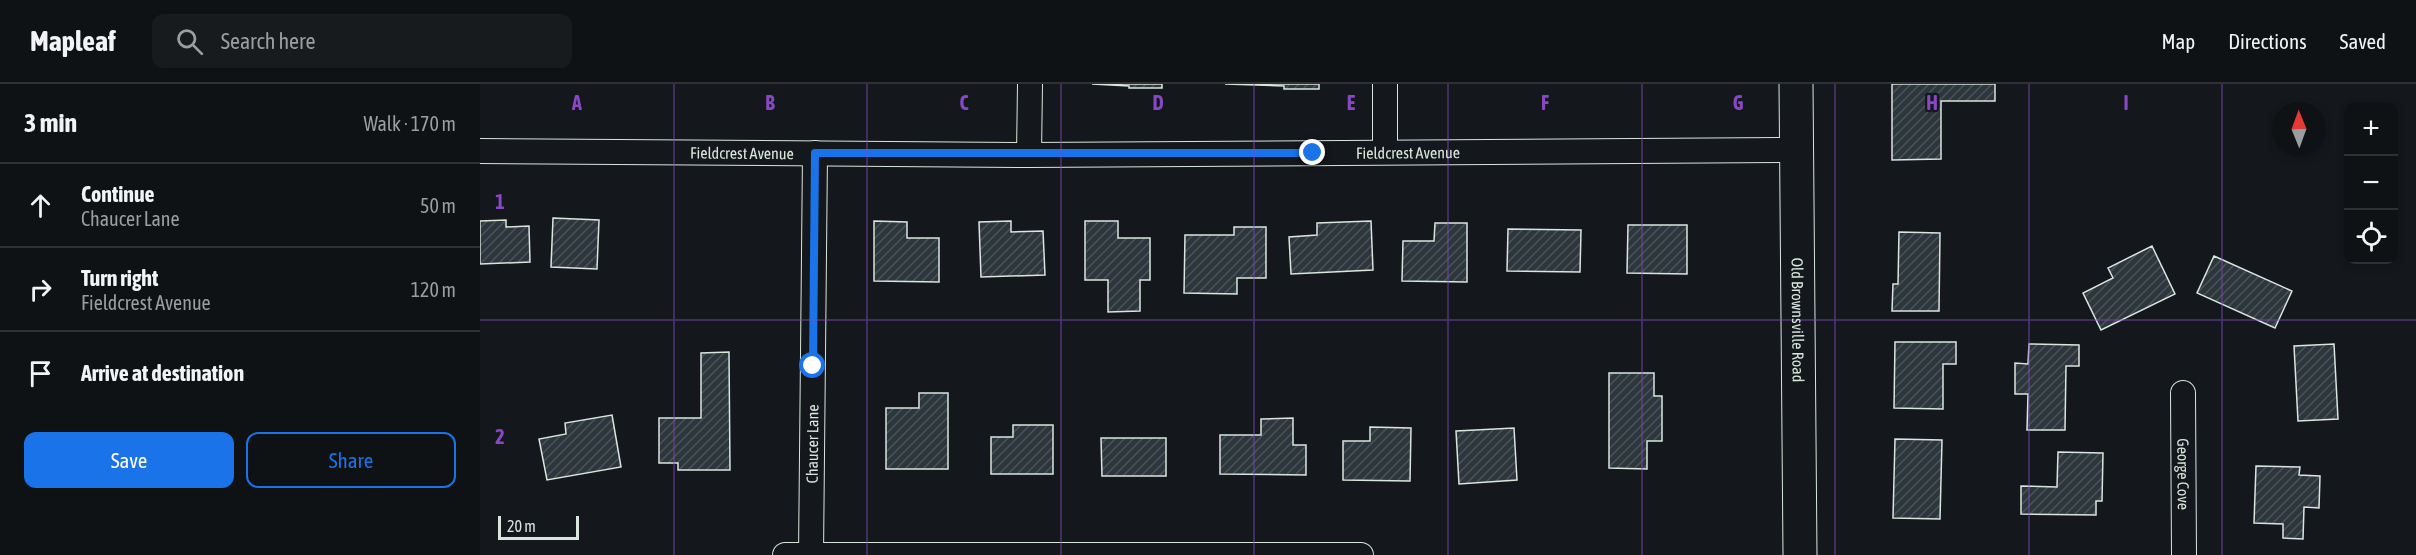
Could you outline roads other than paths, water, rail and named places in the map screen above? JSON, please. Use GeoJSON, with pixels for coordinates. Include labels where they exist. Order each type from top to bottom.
{"type":"FeatureCollection","features":[{"type":"Feature","properties":{"kind":"main road","name":"Old Brownsville Road"},"geometry":{"type":"LineString","coordinates":[[1796,84],[1800,555]]}},
{"type":"Feature","properties":{"kind":"street"},"geometry":{"type":"LineString","coordinates":[[1029,155],[1030,84]]}},
{"type":"Feature","properties":{"kind":"street"},"geometry":{"type":"LineString","coordinates":[[1384,152],[1385,84]]}},
{"type":"Feature","properties":{"kind":"street","name":"Fieldcrest Avenue"},"geometry":{"type":"LineString","coordinates":[[480,151],[1029,155],[1796,150]]}},
{"type":"Feature","properties":{"kind":"street","name":"Chaucer Lane"},"geometry":{"type":"LineString","coordinates":[[811,555],[815,153]]}},
{"type":"Feature","properties":{"kind":"street","name":"George Cove"},"geometry":{"type":"LineString","coordinates":[[2183,393],[2184,555]]}},
{"type":"Feature","properties":{"kind":"street"},"geometry":{"type":"LineString","coordinates":[[785,555],[1361,555]]}}]}
